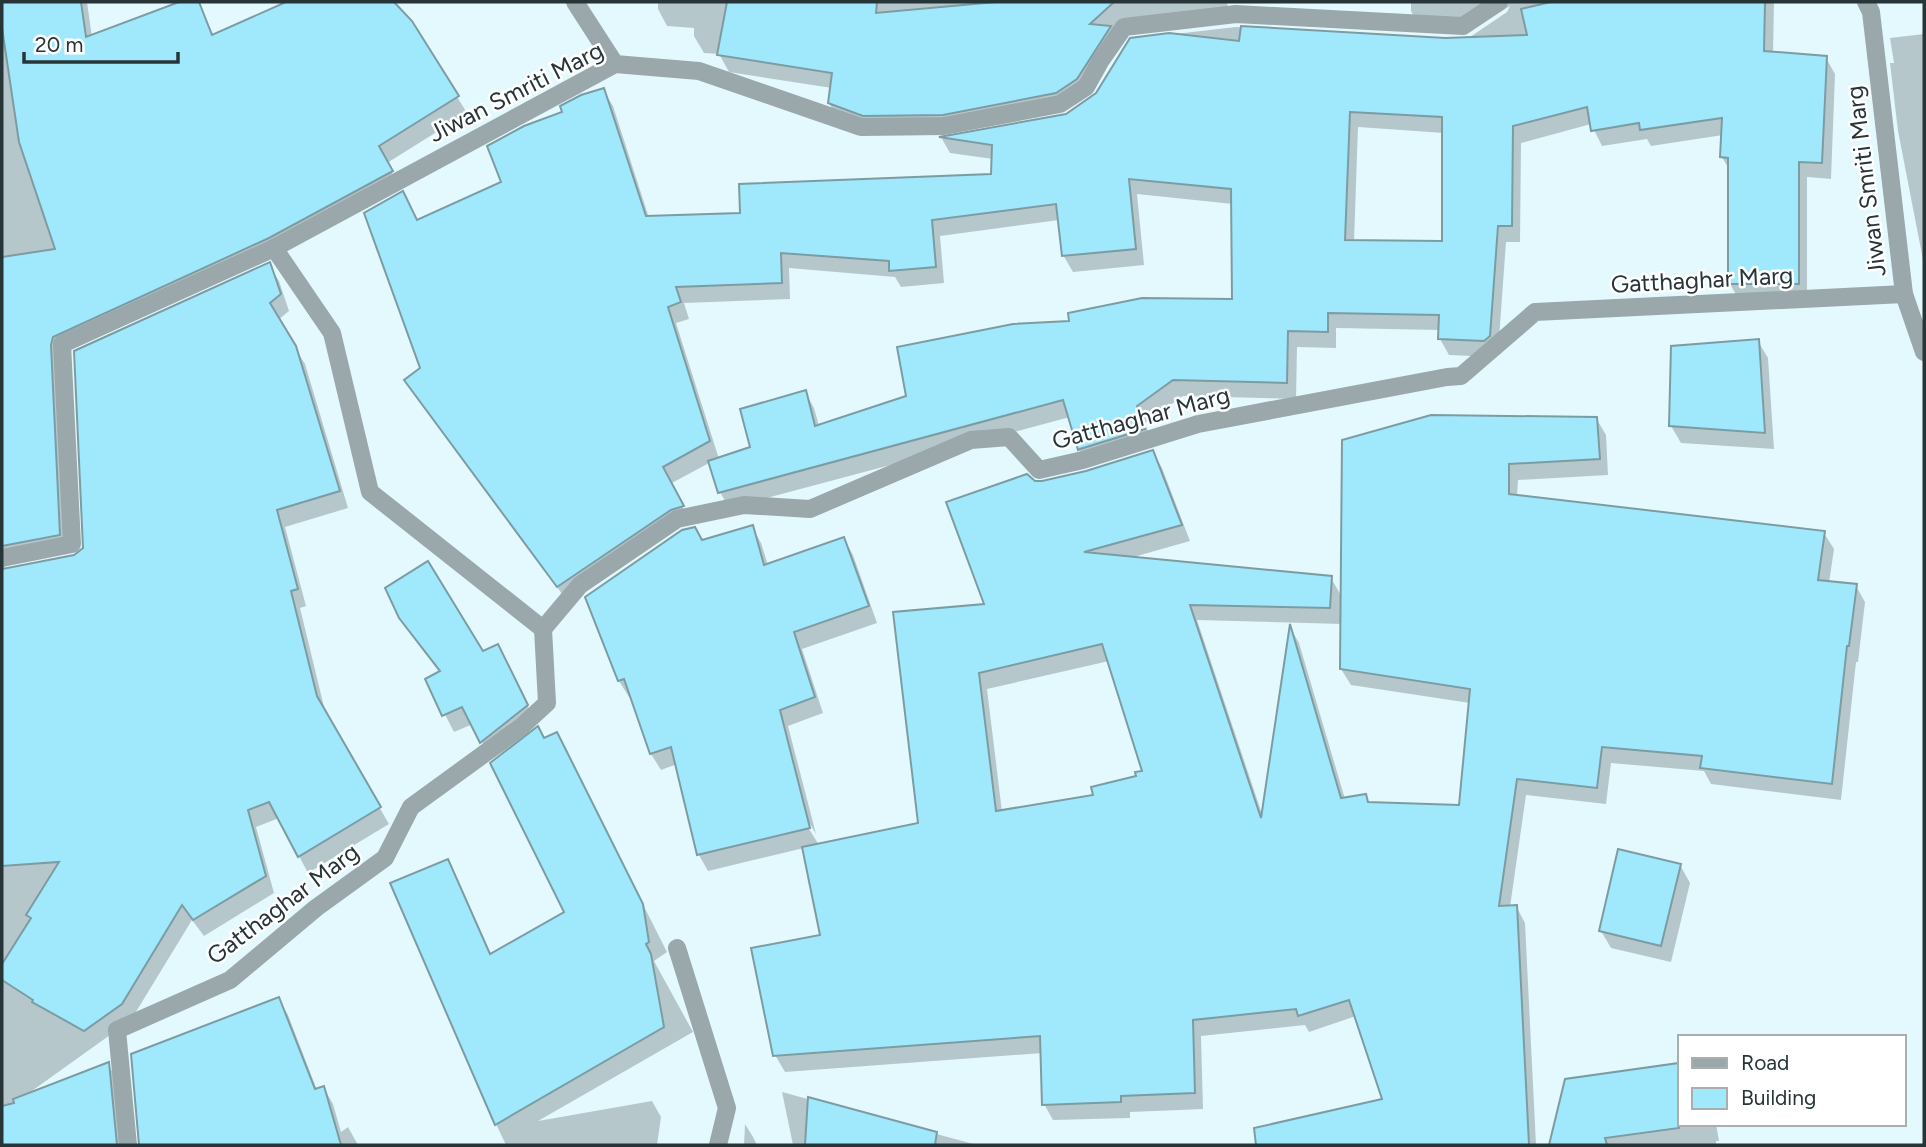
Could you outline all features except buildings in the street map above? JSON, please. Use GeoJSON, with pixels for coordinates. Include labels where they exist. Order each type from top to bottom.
{"type":"FeatureCollection","features":[{"type":"Feature","properties":{"kind":"street"},"geometry":{"type":"LineString","coordinates":[[575,2],[615,64]]}},
{"type":"Feature","properties":{"kind":"street","name":"Jiwan Smriti Marg"},"geometry":{"type":"LineString","coordinates":[[2,558],[72,544],[62,344],[274,248],[615,64],[699,71],[860,127],[944,126],[1060,104],[1086,87],[1124,27],[1236,14],[1463,26],[1499,2]]}},
{"type":"Feature","properties":{"kind":"street","name":"Jiwan Smriti Marg"},"geometry":{"type":"LineString","coordinates":[[1866,2],[1871,12],[1904,294],[1924,352]]}},
{"type":"Feature","properties":{"kind":"street"},"geometry":{"type":"LineString","coordinates":[[274,248],[331,333],[370,492],[543,629]]}},
{"type":"Feature","properties":{"kind":"street","name":"Gatthaghar Marg"},"geometry":{"type":"LineString","coordinates":[[128,1145],[117,1030],[230,980],[316,908],[385,858],[411,807],[521,727],[547,703],[543,629],[580,585],[677,519],[744,505],[810,509],[971,440],[1009,437],[1039,470],[1083,460],[1198,424],[1461,376],[1535,312],[1904,294]]}},
{"type":"Feature","properties":{"kind":"street"},"geometry":{"type":"LineString","coordinates":[[677,948],[727,1108],[718,1145]]}}]}
